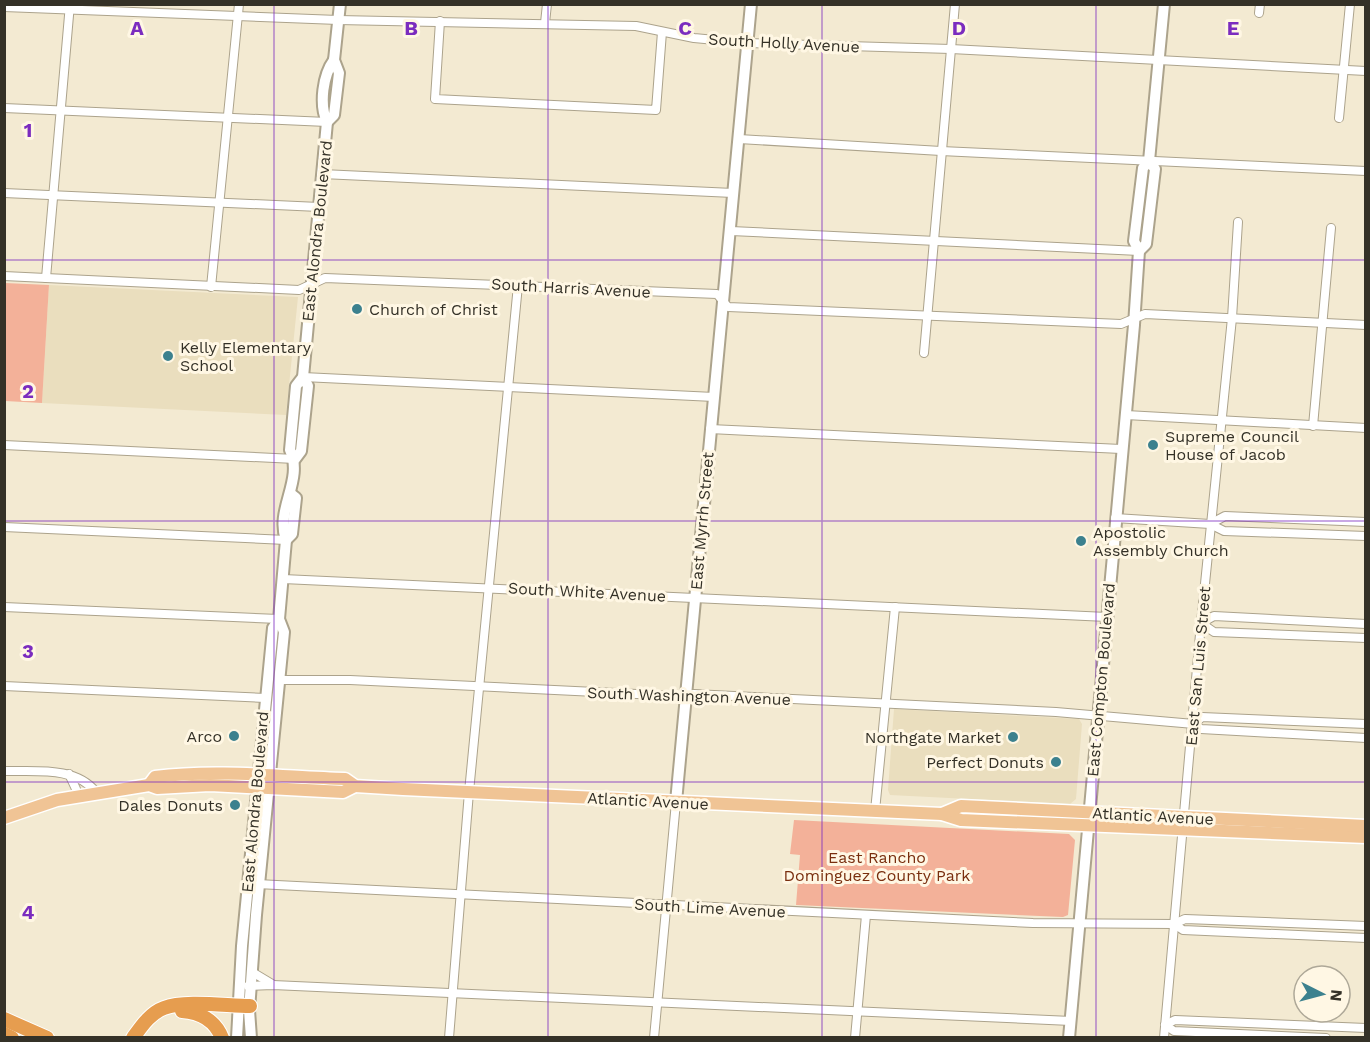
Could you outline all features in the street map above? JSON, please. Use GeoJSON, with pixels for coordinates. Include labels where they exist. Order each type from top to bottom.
{"type":"FeatureCollection","features":[{"type":"Feature","properties":{"kind":"highway"},"geometry":{"type":"LineString","coordinates":[[133,1038],[154,1014],[164,1008],[187,1005],[244,1006]]}},
{"type":"Feature","properties":{"kind":"highway"},"geometry":{"type":"LineString","coordinates":[[144,1038],[159,1017],[180,1011],[204,1017],[213,1023],[222,1038]]}},
{"type":"Feature","properties":{"kind":"highway"},"geometry":{"type":"LineString","coordinates":[[4,1019],[47,1038]]}},
{"type":"Feature","properties":{"kind":"highway"},"geometry":{"type":"LineString","coordinates":[[4,1034],[12,1038]]}},
{"type":"Feature","properties":{"kind":"main road","name":"East Alondra Boulevard"},"geometry":{"type":"LineString","coordinates":[[244,1006],[239,986],[253,884],[263,782],[284,632],[279,619],[286,540],[282,530],[285,500],[291,494],[295,459],[301,451],[308,386],[303,377],[327,122],[334,115],[339,73],[334,60],[340,4]]}},
{"type":"Feature","properties":{"kind":"main road","name":"East Myrrh Street"},"geometry":{"type":"LineString","coordinates":[[676,802],[751,4]]}},
{"type":"Feature","properties":{"kind":"main road","name":"East Compton Boulevard"},"geometry":{"type":"LineString","coordinates":[[1069,1038],[1139,251],[1146,244],[1155,170],[1149,161],[1164,4]]}},
{"type":"Feature","properties":{"kind":"main road","name":"East Alondra Boulevard"},"geometry":{"type":"LineString","coordinates":[[263,782],[265,698],[273,628],[279,619]]}},
{"type":"Feature","properties":{"kind":"main road","name":"Atlantic Avenue"},"geometry":{"type":"LineString","coordinates":[[4,818],[75,796],[149,785],[157,788],[345,779],[355,786],[942,814],[961,806],[1089,818],[1365,837]]}},
{"type":"Feature","properties":{"kind":"main road","name":"Atlantic Avenue"},"geometry":{"type":"LineString","coordinates":[[1185,823],[1365,826]]}},
{"type":"Feature","properties":{"kind":"main road","name":"East Alondra Boulevard"},"geometry":{"type":"LineString","coordinates":[[244,1006],[251,986],[253,884]]}},
{"type":"Feature","properties":{"kind":"main road"},"geometry":{"type":"LineString","coordinates":[[237,1038],[244,1006]]}},
{"type":"Feature","properties":{"kind":"main road"},"geometry":{"type":"LineString","coordinates":[[244,1006],[251,1038]]}},
{"type":"Feature","properties":{"kind":"street"},"geometry":{"type":"LineString","coordinates":[[211,287],[239,4]]}},
{"type":"Feature","properties":{"kind":"street"},"geometry":{"type":"LineString","coordinates":[[545,23],[547,4]]}},
{"type":"Feature","properties":{"kind":"street"},"geometry":{"type":"LineString","coordinates":[[924,353],[955,4]]}},
{"type":"Feature","properties":{"kind":"street"},"geometry":{"type":"LineString","coordinates":[[1339,118],[1350,4]]}},
{"type":"Feature","properties":{"kind":"street","name":"South Holly Avenue"},"geometry":{"type":"LineString","coordinates":[[4,7],[69,7],[338,20],[636,26],[662,32],[747,43],[951,49],[1365,71]]}},
{"type":"Feature","properties":{"kind":"street"},"geometry":{"type":"LineString","coordinates":[[46,278],[69,7]]}},
{"type":"Feature","properties":{"kind":"street"},"geometry":{"type":"LineString","coordinates":[[440,21],[435,99],[656,110],[662,32]]}},
{"type":"Feature","properties":{"kind":"street"},"geometry":{"type":"LineString","coordinates":[[4,108],[327,122]]}},
{"type":"Feature","properties":{"kind":"street"},"geometry":{"type":"LineString","coordinates":[[739,139],[941,152],[1365,171]]}},
{"type":"Feature","properties":{"kind":"street"},"geometry":{"type":"LineString","coordinates":[[322,174],[733,193]]}},
{"type":"Feature","properties":{"kind":"street"},"geometry":{"type":"LineString","coordinates":[[4,193],[319,207]]}},
{"type":"Feature","properties":{"kind":"street","name":"East San Luis Street"},"geometry":{"type":"LineString","coordinates":[[1164,1038],[1194,724],[1210,524],[1233,318],[1238,222]]}},
{"type":"Feature","properties":{"kind":"street"},"geometry":{"type":"LineString","coordinates":[[1313,426],[1331,228]]}},
{"type":"Feature","properties":{"kind":"street"},"geometry":{"type":"LineString","coordinates":[[731,231],[1139,251]]}},
{"type":"Feature","properties":{"kind":"street","name":"South Harris Avenue"},"geometry":{"type":"LineString","coordinates":[[4,276],[299,290],[325,278],[717,294],[728,307],[926,317],[1120,324],[1145,314],[1365,325]]}},
{"type":"Feature","properties":{"kind":"street"},"geometry":{"type":"LineString","coordinates":[[448,1038],[469,792],[518,285]]}},
{"type":"Feature","properties":{"kind":"street"},"geometry":{"type":"LineString","coordinates":[[303,377],[714,397]]}},
{"type":"Feature","properties":{"kind":"street"},"geometry":{"type":"LineString","coordinates":[[1126,415],[1365,428]]}},
{"type":"Feature","properties":{"kind":"street"},"geometry":{"type":"LineString","coordinates":[[710,429],[1121,449]]}},
{"type":"Feature","properties":{"kind":"street"},"geometry":{"type":"LineString","coordinates":[[4,445],[295,459]]}},
{"type":"Feature","properties":{"kind":"street"},"geometry":{"type":"LineString","coordinates":[[1210,524],[1225,516],[1365,522]]}},
{"type":"Feature","properties":{"kind":"street"},"geometry":{"type":"LineString","coordinates":[[1115,518],[1210,524],[1224,531],[1365,536]]}},
{"type":"Feature","properties":{"kind":"street"},"geometry":{"type":"LineString","coordinates":[[4,527],[286,540]]}},
{"type":"Feature","properties":{"kind":"street","name":"South White Avenue"},"geometry":{"type":"LineString","coordinates":[[283,579],[1107,617]]}},
{"type":"Feature","properties":{"kind":"street"},"geometry":{"type":"LineString","coordinates":[[4,607],[279,619]]}},
{"type":"Feature","properties":{"kind":"street"},"geometry":{"type":"LineString","coordinates":[[875,811],[895,607]]}},
{"type":"Feature","properties":{"kind":"street"},"geometry":{"type":"LineString","coordinates":[[1365,624],[1214,616],[1201,623],[1214,632],[1365,638]]}},
{"type":"Feature","properties":{"kind":"street","name":"South Washington Avenue"},"geometry":{"type":"LineString","coordinates":[[279,680],[350,680],[479,688],[886,704],[1194,724]]}},
{"type":"Feature","properties":{"kind":"street"},"geometry":{"type":"LineString","coordinates":[[4,686],[265,698]]}},
{"type":"Feature","properties":{"kind":"street"},"geometry":{"type":"LineString","coordinates":[[1365,724],[1202,717],[1194,724],[1201,729],[1365,738]]}},
{"type":"Feature","properties":{"kind":"street"},"geometry":{"type":"LineString","coordinates":[[4,771],[69,774],[88,781],[96,792]]}},
{"type":"Feature","properties":{"kind":"street"},"geometry":{"type":"LineString","coordinates":[[69,774],[76,789],[75,796]]}},
{"type":"Feature","properties":{"kind":"street","name":"East Myrrh Street"},"geometry":{"type":"LineString","coordinates":[[654,1038],[676,802]]}},
{"type":"Feature","properties":{"kind":"street","name":"South Lime Avenue"},"geometry":{"type":"LineString","coordinates":[[253,884],[1033,923],[1174,924],[1185,919],[1365,926]]}},
{"type":"Feature","properties":{"kind":"street"},"geometry":{"type":"LineString","coordinates":[[855,1038],[866,915]]}},
{"type":"Feature","properties":{"kind":"street","name":"South Lime Avenue"},"geometry":{"type":"LineString","coordinates":[[1174,924],[1183,930],[1365,938]]}},
{"type":"Feature","properties":{"kind":"street"},"geometry":{"type":"LineString","coordinates":[[252,972],[273,985]]}},
{"type":"Feature","properties":{"kind":"street"},"geometry":{"type":"LineString","coordinates":[[239,986],[273,985],[857,1010],[1071,1022]]}},
{"type":"Feature","properties":{"kind":"street"},"geometry":{"type":"LineString","coordinates":[[1326,1038],[1174,1031],[1165,1025],[1175,1020],[1365,1028]]}},
{"type":"Feature","properties":{"kind":"shaded area","name":"Kelly Elementary School"},"geometry":{"type":"Polygon","coordinates":[[[49,285],[298,297],[286,415],[42,403],[49,285]]]}},
{"type":"Feature","properties":{"kind":"shaded area"},"geometry":{"type":"Polygon","coordinates":[[[894,709],[1079,719],[1082,724],[1076,799],[1070,804],[890,795],[888,790],[894,709]]]}},
{"type":"Feature","properties":{"kind":"green space"},"geometry":{"type":"Polygon","coordinates":[[[5,283],[49,285],[42,403],[5,401],[5,283]]]}},
{"type":"Feature","properties":{"kind":"green space","name":"East Rancho Dominguez County Park"},"geometry":{"type":"Polygon","coordinates":[[[794,820],[1069,834],[1075,840],[1068,915],[1063,917],[796,905],[800,855],[790,854],[794,820]]]}},
{"type":"Feature","properties":{"kind":"place","name":"Church of Christ"},"geometry":{"type":"Point","coordinates":[357,309]}},
{"type":"Feature","properties":{"kind":"place","name":"Kelly Elementary School"},"geometry":{"type":"Point","coordinates":[168,356]}},
{"type":"Feature","properties":{"kind":"place","name":"Supreme Council House of Jacob"},"geometry":{"type":"Point","coordinates":[1153,445]}},
{"type":"Feature","properties":{"kind":"place","name":"Apostolic Assembly Church"},"geometry":{"type":"Point","coordinates":[1081,541]}},
{"type":"Feature","properties":{"kind":"place","name":"Arco"},"geometry":{"type":"Point","coordinates":[234,736]}},
{"type":"Feature","properties":{"kind":"place","name":"Northgate Market"},"geometry":{"type":"Point","coordinates":[1013,737]}},
{"type":"Feature","properties":{"kind":"place","name":"Perfect Donuts"},"geometry":{"type":"Point","coordinates":[1056,762]}},
{"type":"Feature","properties":{"kind":"place","name":"Dales Donuts"},"geometry":{"type":"Point","coordinates":[235,805]}}]}
